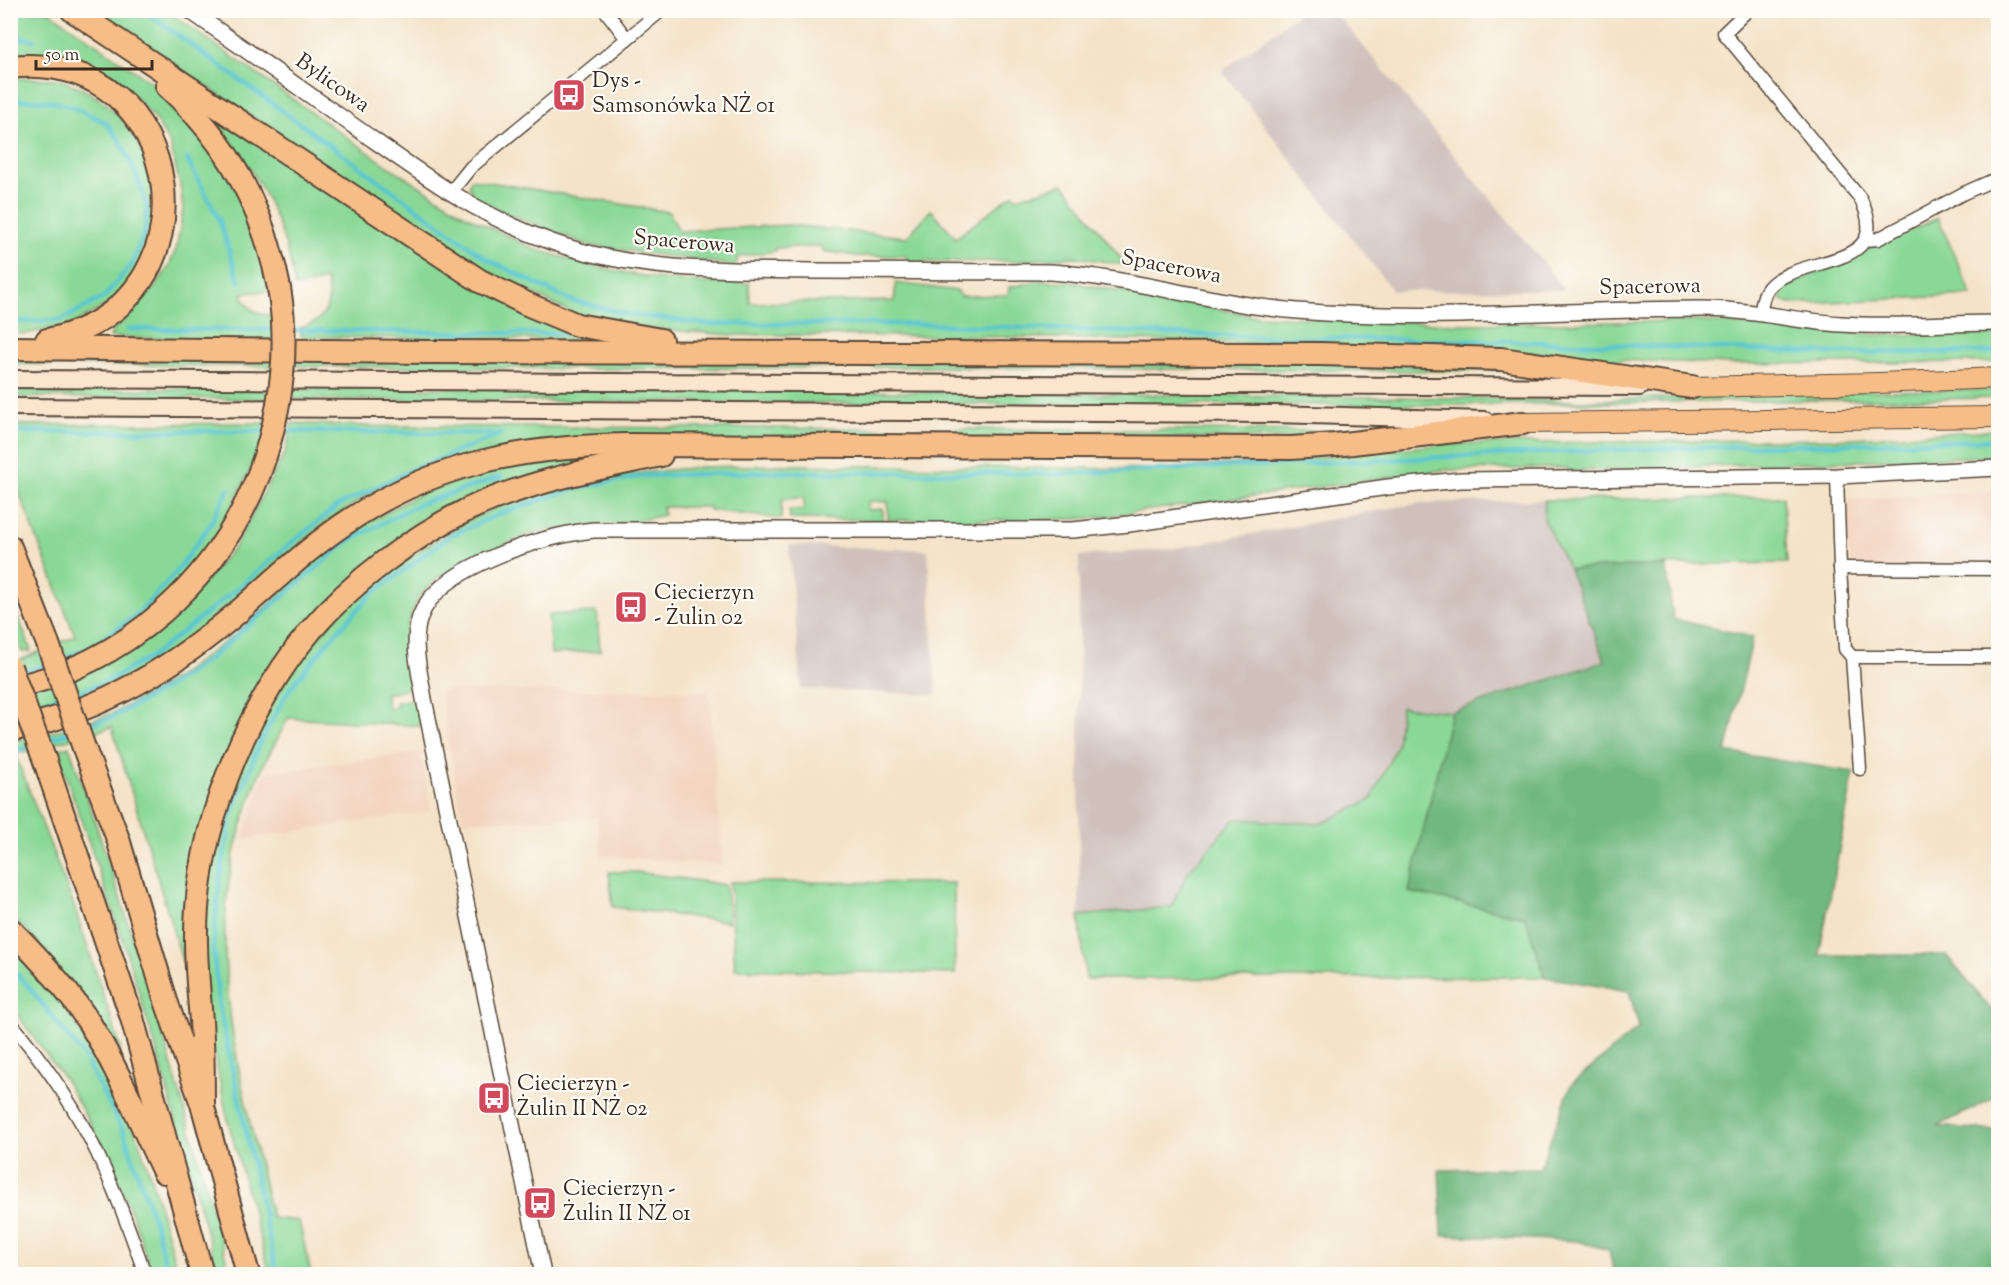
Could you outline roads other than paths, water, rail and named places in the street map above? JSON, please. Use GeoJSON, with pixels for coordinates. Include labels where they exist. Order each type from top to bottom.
{"type":"FeatureCollection","features":[{"type":"Feature","properties":{"kind":"highway"},"geometry":{"type":"LineString","coordinates":[[10,688],[43,680],[101,654],[134,635],[195,581],[224,543],[244,509],[272,435],[282,385],[284,336],[279,288],[267,237],[238,173],[215,137],[169,87],[81,16]]}},
{"type":"Feature","properties":{"kind":"highway"},"geometry":{"type":"LineString","coordinates":[[81,16],[480,281],[577,325],[628,336],[743,352]]}},
{"type":"Feature","properties":{"kind":"highway"},"geometry":{"type":"LineString","coordinates":[[10,67],[31,65],[64,70],[92,81],[113,95],[130,110],[150,141],[160,163],[165,197],[164,223],[155,253],[146,273],[121,304],[82,330],[56,339],[10,348]]}},
{"type":"Feature","properties":{"kind":"highway"},"geometry":{"type":"LineString","coordinates":[[10,348],[428,352],[1320,354],[1490,359],[1692,387],[1998,378]]}},
{"type":"Feature","properties":{"kind":"highway"},"geometry":{"type":"LineString","coordinates":[[10,730],[84,709],[164,668],[214,632],[339,527],[389,497],[434,477],[493,458],[536,450],[592,446],[1292,448],[1523,423],[1998,417]]}},
{"type":"Feature","properties":{"kind":"highway"},"geometry":{"type":"LineString","coordinates":[[203,1107],[201,1024],[195,958],[197,907],[202,866],[214,814],[256,711],[311,630],[349,591],[397,553],[470,509],[507,494],[567,475],[705,446]]}},
{"type":"Feature","properties":{"kind":"highway"},"geometry":{"type":"LineString","coordinates":[[10,547],[48,644],[118,839],[166,1000],[203,1107],[248,1275]]}},
{"type":"Feature","properties":{"kind":"highway"},"geometry":{"type":"LineString","coordinates":[[10,667],[45,761],[132,1018],[202,1275]]}},
{"type":"Feature","properties":{"kind":"highway"},"geometry":{"type":"LineString","coordinates":[[10,929],[38,957],[89,1022],[109,1056],[191,1228]]}},
{"type":"Feature","properties":{"kind":"main road"},"geometry":{"type":"LineString","coordinates":[[10,379],[1692,387]]}},
{"type":"Feature","properties":{"kind":"main road"},"geometry":{"type":"LineString","coordinates":[[10,407],[1274,414],[1352,418],[1457,418],[1523,423]]}},
{"type":"Feature","properties":{"kind":"street","name":"Bylicowa"},"geometry":{"type":"LineString","coordinates":[[189,10],[450,193]]}},
{"type":"Feature","properties":{"kind":"street"},"geometry":{"type":"LineString","coordinates":[[604,10],[627,39]]}},
{"type":"Feature","properties":{"kind":"street"},"geometry":{"type":"LineString","coordinates":[[450,193],[471,167],[662,10]]}},
{"type":"Feature","properties":{"kind":"street"},"geometry":{"type":"LineString","coordinates":[[1748,10],[1724,33],[1860,198],[1866,210],[1869,226],[1865,240],[1843,255],[1776,280],[1764,295],[1761,312]]}},
{"type":"Feature","properties":{"kind":"street"},"geometry":{"type":"LineString","coordinates":[[1865,240],[1878,239],[1964,193],[1998,178]]}},
{"type":"Feature","properties":{"kind":"street","name":"Spacerowa"},"geometry":{"type":"LineString","coordinates":[[450,193],[494,218],[554,243],[606,257],[669,268],[1051,272],[1092,276],[1235,303],[1329,313],[1444,315],[1705,309],[1761,312],[1851,325],[1998,323]]}},
{"type":"Feature","properties":{"kind":"street"},"geometry":{"type":"LineString","coordinates":[[543,1275],[424,699],[417,653],[418,628],[423,610],[434,594],[453,580],[524,545],[564,534],[594,530],[1073,530],[1120,526],[1433,482],[1490,479],[1837,476],[1998,468]]}},
{"type":"Feature","properties":{"kind":"street"},"geometry":{"type":"LineString","coordinates":[[1837,476],[1845,649],[1852,657],[1860,769]]}},
{"type":"Feature","properties":{"kind":"street"},"geometry":{"type":"LineString","coordinates":[[1840,568],[1998,569]]}},
{"type":"Feature","properties":{"kind":"street"},"geometry":{"type":"LineString","coordinates":[[1852,657],[1998,657]]}},
{"type":"Feature","properties":{"kind":"street"},"geometry":{"type":"LineString","coordinates":[[10,1022],[48,1071],[88,1136],[119,1204],[145,1275]]}},
{"type":"Feature","properties":{"kind":"waterway"},"geometry":{"type":"LineString","coordinates":[[143,10],[487,259],[569,300],[627,314],[705,324],[925,324],[1257,337],[1539,342],[1829,353],[1998,352]]}},
{"type":"Feature","properties":{"kind":"waterway"},"geometry":{"type":"LineString","coordinates":[[10,36],[34,40]]}},
{"type":"Feature","properties":{"kind":"waterway"},"geometry":{"type":"LineString","coordinates":[[10,102],[50,101],[73,107],[105,122],[118,138],[136,173],[147,207],[145,231],[132,264],[104,297],[61,320],[10,322]]}},
{"type":"Feature","properties":{"kind":"waterway"},"geometry":{"type":"LineString","coordinates":[[187,159],[219,219],[239,282]]}},
{"type":"Feature","properties":{"kind":"waterway"},"geometry":{"type":"LineString","coordinates":[[128,329],[278,330]]}},
{"type":"Feature","properties":{"kind":"waterway"},"geometry":{"type":"LineString","coordinates":[[289,330],[563,334]]}},
{"type":"Feature","properties":{"kind":"waterway"},"geometry":{"type":"LineString","coordinates":[[10,432],[266,431]]}},
{"type":"Feature","properties":{"kind":"waterway"},"geometry":{"type":"LineString","coordinates":[[73,693],[104,683],[152,656],[339,505],[418,467],[501,434],[280,431]]}},
{"type":"Feature","properties":{"kind":"waterway"},"geometry":{"type":"LineString","coordinates":[[277,1274],[219,1007],[213,945],[220,877],[231,817],[260,742],[288,691],[327,643],[372,594],[450,536],[499,514],[577,488],[643,476],[768,472],[1066,474],[1604,450],[1998,440]]}},
{"type":"Feature","properties":{"kind":"waterway"},"geometry":{"type":"LineString","coordinates":[[84,727],[115,716],[170,686],[209,659],[348,541],[419,504],[501,477]]}},
{"type":"Feature","properties":{"kind":"waterway"},"geometry":{"type":"LineString","coordinates":[[59,660],[93,646],[138,613],[174,575],[210,525],[228,489]]}},
{"type":"Feature","properties":{"kind":"waterway"},"geometry":{"type":"LineString","coordinates":[[19,673],[49,664]]}},
{"type":"Feature","properties":{"kind":"waterway"},"geometry":{"type":"LineString","coordinates":[[32,705],[59,697]]}},
{"type":"Feature","properties":{"kind":"waterway"},"geometry":{"type":"LineString","coordinates":[[44,741],[73,731]]}},
{"type":"Feature","properties":{"kind":"waterway"},"geometry":{"type":"LineString","coordinates":[[10,753],[33,745]]}},
{"type":"Feature","properties":{"kind":"waterway"},"geometry":{"type":"LineString","coordinates":[[10,967],[83,1055],[123,1130],[156,1227],[168,1274]]}},
{"type":"Feature","properties":{"kind":"place","name":"Dys - Samsonówka NŻ 01"},"geometry":{"type":"Point","coordinates":[569,95]}},
{"type":"Feature","properties":{"kind":"place","name":"Ciecierzyn - Żulin 02"},"geometry":{"type":"Point","coordinates":[631,607]}},
{"type":"Feature","properties":{"kind":"place","name":"Ciecierzyn - Żulin II NŻ 02"},"geometry":{"type":"Point","coordinates":[494,1098]}},
{"type":"Feature","properties":{"kind":"place","name":"Ciecierzyn - Żulin II NŻ 01"},"geometry":{"type":"Point","coordinates":[540,1203]}}]}
